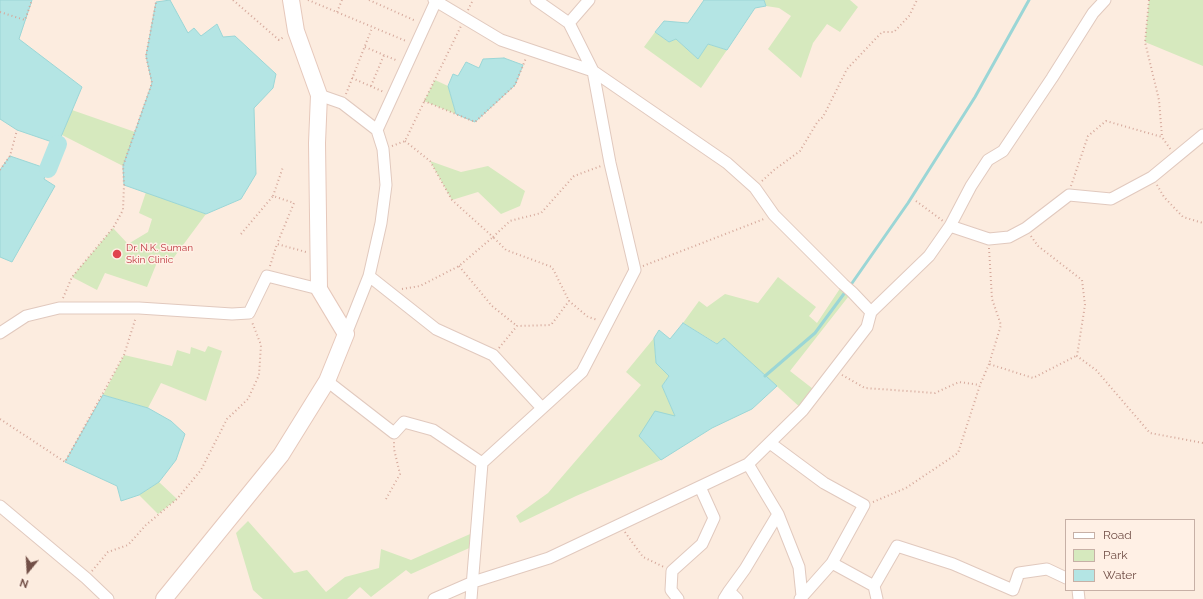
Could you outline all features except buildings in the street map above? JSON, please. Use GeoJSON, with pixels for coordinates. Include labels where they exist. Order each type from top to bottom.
{"type":"FeatureCollection","features":[{"type":"Feature","properties":{"kind":"main road"},"geometry":{"type":"LineString","coordinates":[[164,599],[281,455],[327,381],[346,334],[319,289],[317,143],[319,95],[296,31],[291,0]]}},
{"type":"Feature","properties":{"kind":"street"},"geometry":{"type":"LineString","coordinates":[[471,599],[482,463],[582,372],[635,270],[610,163],[593,71],[569,23],[536,0]]}},
{"type":"Feature","properties":{"kind":"street"},"geometry":{"type":"LineString","coordinates":[[569,23],[590,0]]}},
{"type":"Feature","properties":{"kind":"street"},"geometry":{"type":"LineString","coordinates":[[434,599],[473,582],[549,558],[748,464],[803,410],[867,327],[871,312],[929,256],[950,226],[971,186],[988,160],[1002,151],[1093,13],[1105,0]]}},
{"type":"Feature","properties":{"kind":"street"},"geometry":{"type":"LineString","coordinates":[[377,130],[435,1],[501,40],[593,71],[727,163],[755,188],[774,215],[871,312]]}},
{"type":"Feature","properties":{"kind":"street"},"geometry":{"type":"LineString","coordinates":[[319,95],[342,103],[377,130],[384,149],[386,185],[381,223],[369,276],[346,334]]}},
{"type":"Feature","properties":{"kind":"street"},"geometry":{"type":"LineString","coordinates":[[950,226],[988,239],[1009,237],[1026,228],[1068,195],[1111,199],[1152,176],[1203,135]]}},
{"type":"Feature","properties":{"kind":"street"},"geometry":{"type":"LineString","coordinates":[[0,332],[26,316],[59,308],[139,308],[232,314],[249,313],[266,276],[319,289]]}},
{"type":"Feature","properties":{"kind":"street"},"geometry":{"type":"LineString","coordinates":[[369,276],[436,329],[493,355],[542,408]]}},
{"type":"Feature","properties":{"kind":"street"},"geometry":{"type":"LineString","coordinates":[[327,381],[394,432],[404,422],[433,430],[482,463]]}},
{"type":"Feature","properties":{"kind":"street"},"geometry":{"type":"LineString","coordinates":[[770,443],[824,483],[864,505],[832,563],[801,598]]}},
{"type":"Feature","properties":{"kind":"street"},"geometry":{"type":"LineString","coordinates":[[748,464],[778,514],[799,567],[801,598]]}},
{"type":"Feature","properties":{"kind":"street"},"geometry":{"type":"LineString","coordinates":[[678,599],[671,590],[672,572],[702,544],[714,518],[700,487]]}},
{"type":"Feature","properties":{"kind":"street"},"geometry":{"type":"LineString","coordinates":[[0,506],[86,578],[108,599]]}},
{"type":"Feature","properties":{"kind":"street"},"geometry":{"type":"LineString","coordinates":[[730,596],[778,514]]}},
{"type":"Feature","properties":{"kind":"street"},"geometry":{"type":"LineString","coordinates":[[877,599],[874,586],[897,546],[953,564],[1013,590],[1019,573],[1047,569],[1065,578]]}},
{"type":"Feature","properties":{"kind":"street"},"geometry":{"type":"LineString","coordinates":[[832,563],[874,586]]}},
{"type":"Feature","properties":{"kind":"path"},"geometry":{"type":"LineString","coordinates":[[0,12],[25,20],[32,0]]}},
{"type":"Feature","properties":{"kind":"path"},"geometry":{"type":"LineString","coordinates":[[59,308],[72,277],[113,228],[122,210],[124,185],[123,166],[152,83],[146,56],[156,2],[155,0]]}},
{"type":"Feature","properties":{"kind":"path"},"geometry":{"type":"LineString","coordinates":[[233,0],[279,40],[296,31]]}},
{"type":"Feature","properties":{"kind":"path"},"geometry":{"type":"LineString","coordinates":[[308,0],[416,45]]}},
{"type":"Feature","properties":{"kind":"path"},"geometry":{"type":"LineString","coordinates":[[336,12],[342,0]]}},
{"type":"Feature","properties":{"kind":"path"},"geometry":{"type":"LineString","coordinates":[[369,0],[425,25]]}},
{"type":"Feature","properties":{"kind":"path"},"geometry":{"type":"LineString","coordinates":[[755,188],[774,170],[800,152],[818,121],[823,117],[847,69],[882,32],[894,32],[909,16],[917,0]]}},
{"type":"Feature","properties":{"kind":"path"},"geometry":{"type":"LineString","coordinates":[[1149,0],[1145,42],[1159,100],[1162,137],[1176,157]]}},
{"type":"Feature","properties":{"kind":"path"},"geometry":{"type":"LineString","coordinates":[[384,149],[405,142],[464,19]]}},
{"type":"Feature","properties":{"kind":"path"},"geometry":{"type":"LineString","coordinates":[[342,103],[372,27]]}},
{"type":"Feature","properties":{"kind":"path"},"geometry":{"type":"LineString","coordinates":[[365,47],[407,65]]}},
{"type":"Feature","properties":{"kind":"path"},"geometry":{"type":"LineString","coordinates":[[371,86],[384,55]]}},
{"type":"Feature","properties":{"kind":"path"},"geometry":{"type":"LineString","coordinates":[[424,101],[475,122],[515,85],[523,65]]}},
{"type":"Feature","properties":{"kind":"path"},"geometry":{"type":"LineString","coordinates":[[352,78],[393,96]]}},
{"type":"Feature","properties":{"kind":"path"},"geometry":{"type":"LineString","coordinates":[[1068,195],[1088,136],[1106,121],[1162,137]]}},
{"type":"Feature","properties":{"kind":"path"},"geometry":{"type":"LineString","coordinates":[[0,170],[10,156],[17,130]]}},
{"type":"Feature","properties":{"kind":"path"},"geometry":{"type":"LineString","coordinates":[[405,142],[430,161],[452,200],[506,250],[552,267],[569,301],[588,317],[608,322]]}},
{"type":"Feature","properties":{"kind":"path"},"geometry":{"type":"LineString","coordinates":[[388,291],[420,286],[459,266],[510,221],[541,213],[574,176],[610,163]]}},
{"type":"Feature","properties":{"kind":"path"},"geometry":{"type":"LineString","coordinates":[[241,234],[273,196],[283,167]]}},
{"type":"Feature","properties":{"kind":"path"},"geometry":{"type":"LineString","coordinates":[[1152,176],[1164,197],[1183,217],[1203,223]]}},
{"type":"Feature","properties":{"kind":"path"},"geometry":{"type":"LineString","coordinates":[[266,276],[294,203],[273,196]]}},
{"type":"Feature","properties":{"kind":"path"},"geometry":{"type":"LineString","coordinates":[[916,201],[950,226]]}},
{"type":"Feature","properties":{"kind":"path"},"geometry":{"type":"LineString","coordinates":[[635,270],[774,215]]}},
{"type":"Feature","properties":{"kind":"path"},"geometry":{"type":"LineString","coordinates":[[1026,228],[1038,246],[1082,280],[1085,305],[1077,356]]}},
{"type":"Feature","properties":{"kind":"path"},"geometry":{"type":"LineString","coordinates":[[864,505],[906,488],[958,453],[1001,325],[992,299],[988,239]]}},
{"type":"Feature","properties":{"kind":"path"},"geometry":{"type":"LineString","coordinates":[[277,244],[318,255]]}},
{"type":"Feature","properties":{"kind":"path"},"geometry":{"type":"LineString","coordinates":[[459,266],[492,306],[517,326],[551,325],[569,301]]}},
{"type":"Feature","properties":{"kind":"path"},"geometry":{"type":"LineString","coordinates":[[0,419],[65,462],[124,355],[139,308]]}},
{"type":"Feature","properties":{"kind":"path"},"geometry":{"type":"LineString","coordinates":[[86,578],[108,552],[128,545],[146,525],[177,499],[201,470],[227,419],[248,399],[259,375],[260,345],[249,313]]}},
{"type":"Feature","properties":{"kind":"path"},"geometry":{"type":"LineString","coordinates":[[493,355],[517,326]]}},
{"type":"Feature","properties":{"kind":"path"},"geometry":{"type":"LineString","coordinates":[[989,364],[1033,378],[1077,356]]}},
{"type":"Feature","properties":{"kind":"path"},"geometry":{"type":"LineString","coordinates":[[1077,356],[1096,370],[1150,433],[1203,443]]}},
{"type":"Feature","properties":{"kind":"path"},"geometry":{"type":"LineString","coordinates":[[834,370],[865,388],[935,393],[959,382],[980,385]]}},
{"type":"Feature","properties":{"kind":"path"},"geometry":{"type":"LineString","coordinates":[[386,499],[400,474],[394,449],[394,432]]}},
{"type":"Feature","properties":{"kind":"path"},"geometry":{"type":"LineString","coordinates":[[620,524],[643,557],[672,572]]}},
{"type":"Feature","properties":{"kind":"green space"},"geometry":{"type":"Polygon","coordinates":[[[764,0],[850,0],[858,7],[840,32],[827,24],[813,43],[801,78],[768,49],[791,16],[779,8],[766,6],[764,0]]]}},
{"type":"Feature","properties":{"kind":"green space"},"geometry":{"type":"Polygon","coordinates":[[[1149,0],[1203,0],[1203,66],[1145,42],[1149,0]]]}},
{"type":"Feature","properties":{"kind":"green space"},"geometry":{"type":"Polygon","coordinates":[[[655,32],[669,42],[676,39],[698,59],[708,44],[727,50],[701,88],[644,47],[655,32]]]}},
{"type":"Feature","properties":{"kind":"green space"},"geometry":{"type":"Polygon","coordinates":[[[435,80],[448,86],[456,114],[424,101],[435,80]]]}},
{"type":"Feature","properties":{"kind":"green space"},"geometry":{"type":"Polygon","coordinates":[[[72,110],[135,132],[123,166],[62,135],[72,110]]]}},
{"type":"Feature","properties":{"kind":"green space"},"geometry":{"type":"Polygon","coordinates":[[[430,161],[461,172],[488,166],[525,191],[520,206],[501,214],[478,192],[452,200],[430,161]]]}},
{"type":"Feature","properties":{"kind":"green space"},"geometry":{"type":"Polygon","coordinates":[[[146,192],[206,214],[169,264],[158,260],[147,287],[105,273],[97,290],[72,277],[113,228],[128,244],[148,232],[152,219],[139,213],[146,192]]]}},
{"type":"Feature","properties":{"kind":"green space"},"geometry":{"type":"Polygon","coordinates":[[[778,277],[816,307],[809,316],[817,323],[843,284],[852,292],[790,371],[817,392],[803,410],[724,338],[718,344],[683,323],[699,301],[707,307],[725,294],[758,303],[778,277]]]}},
{"type":"Feature","properties":{"kind":"green space"},"geometry":{"type":"Polygon","coordinates":[[[654,338],[656,363],[669,376],[662,386],[675,416],[639,436],[661,460],[576,496],[520,523],[516,516],[548,493],[641,385],[626,372],[654,338]]]}},
{"type":"Feature","properties":{"kind":"green space"},"geometry":{"type":"Polygon","coordinates":[[[208,346],[222,351],[206,401],[161,383],[148,408],[103,395],[124,355],[172,366],[177,350],[190,354],[191,347],[205,352],[208,346]]]}},
{"type":"Feature","properties":{"kind":"green space"},"geometry":{"type":"Polygon","coordinates":[[[159,482],[177,499],[158,514],[139,495],[159,482]]]}},
{"type":"Feature","properties":{"kind":"green space"},"geometry":{"type":"Polygon","coordinates":[[[248,521],[294,573],[307,570],[326,592],[345,577],[379,568],[381,549],[411,560],[477,531],[476,545],[411,574],[406,570],[371,597],[360,587],[347,599],[263,599],[253,590],[236,533],[248,521]]]}},
{"type":"Feature","properties":{"kind":"water"},"geometry":{"type":"Polygon","coordinates":[[[0,0],[32,0],[19,39],[82,87],[58,144],[17,130],[0,119],[0,0]]]}},
{"type":"Feature","properties":{"kind":"water"},"geometry":{"type":"Polygon","coordinates":[[[170,0],[188,33],[194,28],[201,36],[217,24],[223,37],[235,36],[276,74],[273,88],[254,108],[256,174],[241,199],[206,214],[124,185],[123,166],[152,83],[146,56],[156,2],[170,0]]]}},
{"type":"Feature","properties":{"kind":"water"},"geometry":{"type":"Polygon","coordinates":[[[704,0],[764,0],[766,6],[755,8],[727,50],[708,44],[698,59],[676,39],[669,42],[655,32],[664,21],[688,23],[704,0]]]}},
{"type":"Feature","properties":{"kind":"water"},"geometry":{"type":"Polygon","coordinates":[[[504,58],[523,65],[515,85],[475,122],[456,114],[448,86],[453,74],[458,76],[466,62],[479,68],[483,59],[504,58]]]}},
{"type":"Feature","properties":{"kind":"water"},"geometry":{"type":"Polygon","coordinates":[[[10,156],[48,169],[44,179],[55,186],[12,262],[0,257],[0,170],[10,156]]]}},
{"type":"Feature","properties":{"kind":"water"},"geometry":{"type":"Polygon","coordinates":[[[683,323],[717,344],[724,338],[777,386],[752,409],[712,428],[661,460],[639,436],[655,411],[675,416],[662,386],[669,376],[656,363],[654,338],[659,330],[670,339],[683,323]]]}},
{"type":"Feature","properties":{"kind":"water"},"geometry":{"type":"Polygon","coordinates":[[[103,395],[148,408],[171,421],[185,434],[176,460],[159,482],[139,495],[121,501],[117,486],[65,462],[103,395]]]}},
{"type":"Feature","properties":{"kind":"waterway"},"geometry":{"type":"LineString","coordinates":[[850,286],[908,203],[975,97],[1029,0]]}},
{"type":"Feature","properties":{"kind":"waterway"},"geometry":{"type":"LineString","coordinates":[[48,169],[58,144]]}},
{"type":"Feature","properties":{"kind":"waterway"},"geometry":{"type":"LineString","coordinates":[[765,376],[815,333],[846,291]]}},
{"type":"Feature","properties":{"kind":"place","name":"Dr. N.K. Suman Skin Clinic"},"geometry":{"type":"Point","coordinates":[117,254]}}]}
